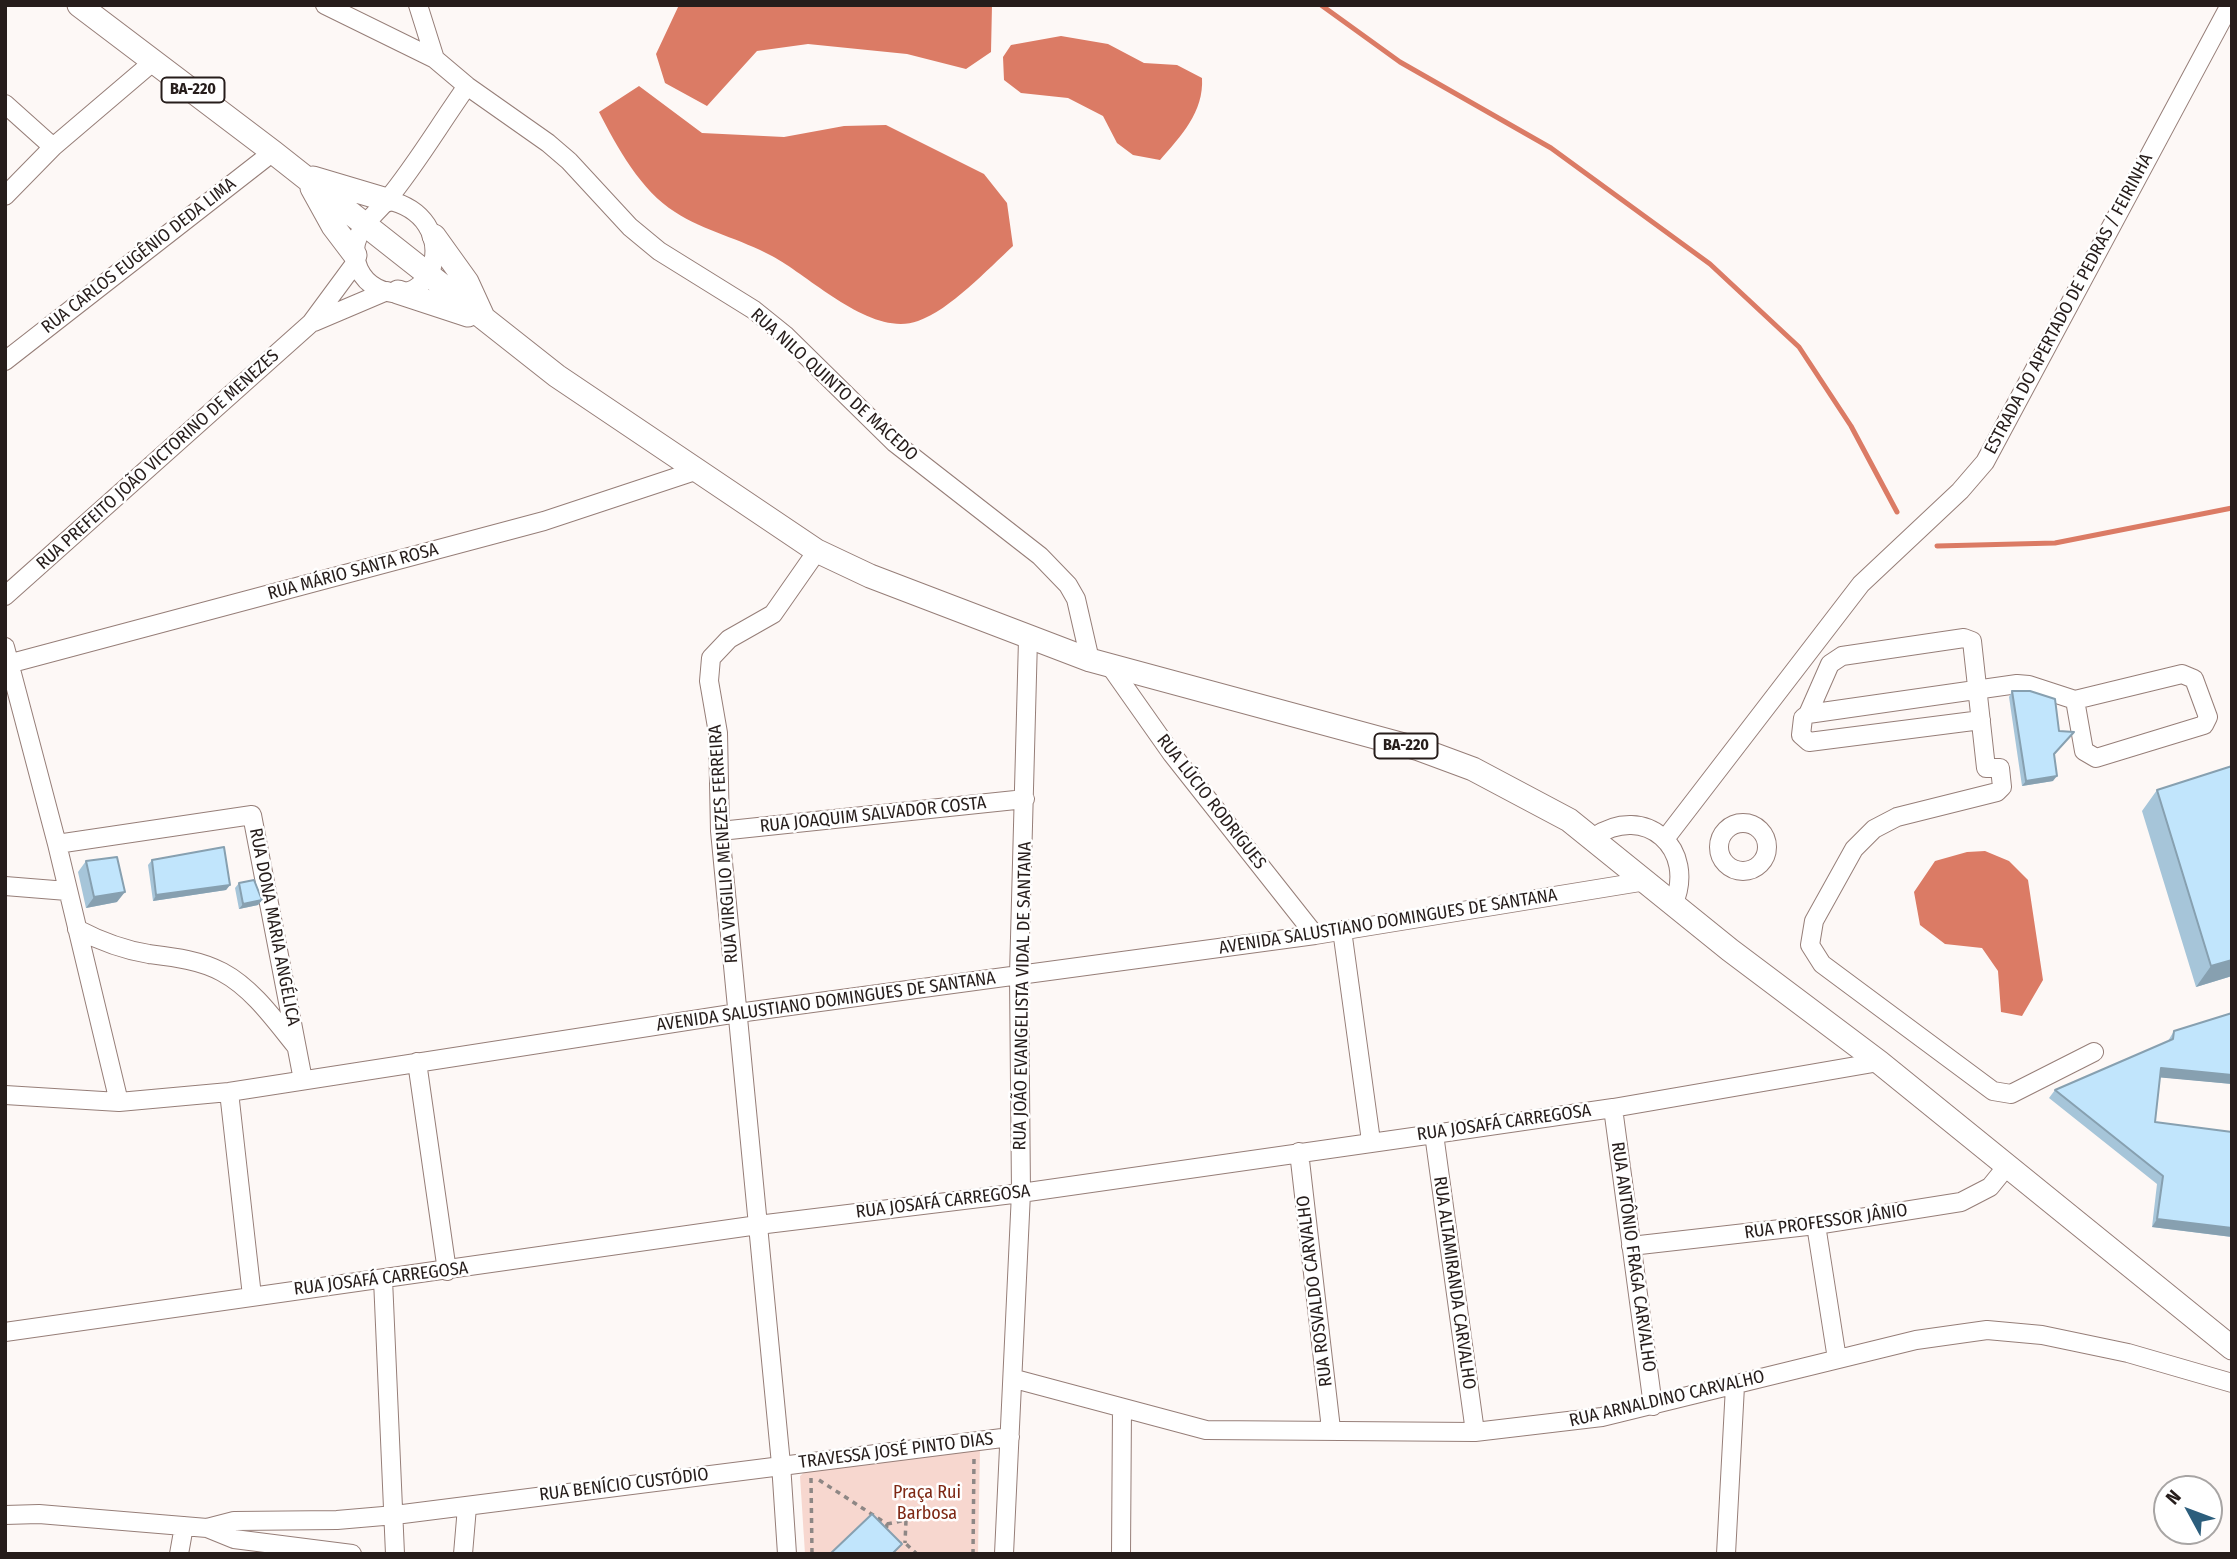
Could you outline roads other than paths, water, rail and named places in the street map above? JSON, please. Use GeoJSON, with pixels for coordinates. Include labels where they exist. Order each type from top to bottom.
{"type":"FeatureCollection","features":[{"type":"Feature","properties":{"kind":"main road","name":"BA-220"},"geometry":{"type":"LineString","coordinates":[[79,5],[305,176],[428,277],[557,376],[817,551],[870,576],[1028,639],[1100,663],[1419,749],[1473,769],[1524,793],[1594,838],[1673,905],[1879,1062],[2232,1348]]}},
{"type":"Feature","properties":{"kind":"main road"},"geometry":{"type":"LineString","coordinates":[[305,176],[387,200]]}},
{"type":"Feature","properties":{"kind":"main road"},"geometry":{"type":"LineString","coordinates":[[305,176],[333,226],[356,259]]}},
{"type":"Feature","properties":{"kind":"main road"},"geometry":{"type":"LineString","coordinates":[[434,236],[467,282],[484,320]]}},
{"type":"Feature","properties":{"kind":"main road"},"geometry":{"type":"LineString","coordinates":[[392,292],[484,320]]}},
{"type":"Feature","properties":{"kind":"street","name":"RUA NILO QUINTO DE MACEDO"},"geometry":{"type":"LineString","coordinates":[[325,5],[435,59],[467,86],[569,161],[630,227],[659,251],[754,310],[785,335],[895,443],[1040,556],[1068,585],[1100,663]]}},
{"type":"Feature","properties":{"kind":"street"},"geometry":{"type":"LineString","coordinates":[[418,5],[435,59]]}},
{"type":"Feature","properties":{"kind":"street","name":"ESTRADA DO APERTADO DE PEDRAS / FEIRINHA"},"geometry":{"type":"LineString","coordinates":[[1665,839],[1861,584],[1960,491],[1984,462],[2230,5]]}},
{"type":"Feature","properties":{"kind":"street"},"geometry":{"type":"LineString","coordinates":[[5,195],[53,147],[153,61]]}},
{"type":"Feature","properties":{"kind":"street"},"geometry":{"type":"LineString","coordinates":[[364,226],[387,200],[467,86]]}},
{"type":"Feature","properties":{"kind":"street"},"geometry":{"type":"LineString","coordinates":[[5,104],[53,147]]}},
{"type":"Feature","properties":{"kind":"street","name":"RUA CARLOS EUGÊNIO DEDA LIMA"},"geometry":{"type":"LineString","coordinates":[[5,360],[274,152]]}},
{"type":"Feature","properties":{"kind":"street"},"geometry":{"type":"LineString","coordinates":[[387,200],[418,214],[434,236],[437,253],[428,277]]}},
{"type":"Feature","properties":{"kind":"street","name":"RUA PREFEITO JOÃO VICTORINO DE MENEZES"},"geometry":{"type":"LineString","coordinates":[[5,596],[310,323],[356,259],[359,234],[364,226]]}},
{"type":"Feature","properties":{"kind":"street"},"geometry":{"type":"LineString","coordinates":[[356,259],[368,281],[392,292]]}},
{"type":"Feature","properties":{"kind":"street","name":"RUA PREFEITO JOÃO VICTORINO DE MENEZES"},"geometry":{"type":"LineString","coordinates":[[310,323],[392,292],[409,290],[428,277]]}},
{"type":"Feature","properties":{"kind":"street","name":"RUA MÁRIO SANTA ROSA"},"geometry":{"type":"LineString","coordinates":[[7,655],[544,521],[695,471]]}},
{"type":"Feature","properties":{"kind":"street","name":"RUA VIRGILIO MENEZES FERREIRA"},"geometry":{"type":"LineString","coordinates":[[781,1464],[720,831],[718,733],[709,681],[711,658],[729,639],[773,614],[817,551]]}},
{"type":"Feature","properties":{"kind":"street"},"geometry":{"type":"LineString","coordinates":[[1981,720],[1809,742],[1801,735],[1803,718],[1808,714],[1830,664],[1842,656],[1964,638],[1975,644],[1986,768],[2000,768],[2001,789],[1897,817],[1874,829],[1854,849],[1814,921],[1811,945],[1822,964],[1993,1091],[2011,1094],[2094,1052]]}},
{"type":"Feature","properties":{"kind":"street","name":"RUA JOÃO EVANGELISTA VIDAL DE SANTANA"},"geometry":{"type":"LineString","coordinates":[[1010,1437],[1015,1378],[1021,1193],[1019,975],[1026,799],[1028,639]]}},
{"type":"Feature","properties":{"kind":"street"},"geometry":{"type":"LineString","coordinates":[[7,655],[14,721],[57,844],[120,1102]]}},
{"type":"Feature","properties":{"kind":"street","name":"RUA LÚCIO RODRIGUES"},"geometry":{"type":"LineString","coordinates":[[1100,663],[1315,934]]}},
{"type":"Feature","properties":{"kind":"street"},"geometry":{"type":"LineString","coordinates":[[1808,714],[2022,684],[2076,700],[2186,674],[2197,684],[2208,718],[2204,725],[2096,758],[2084,751],[2076,700]]}},
{"type":"Feature","properties":{"kind":"street","name":"RUA JOAQUIM SALVADOR COSTA"},"geometry":{"type":"LineString","coordinates":[[720,831],[1026,799]]}},
{"type":"Feature","properties":{"kind":"street","name":"RUA DONA MARIA ANGÉLICA"},"geometry":{"type":"LineString","coordinates":[[57,844],[252,815],[303,1080]]}},
{"type":"Feature","properties":{"kind":"street"},"geometry":{"type":"LineString","coordinates":[[1594,838],[1613,827],[1636,825],[1646,827],[1665,839],[1675,849],[1680,866],[1681,879],[1673,905]]}},
{"type":"Feature","properties":{"kind":"street","name":"AVENIDA SALUSTIANO DOMINGUES DE SANTANA"},"geometry":{"type":"LineString","coordinates":[[5,1095],[120,1102],[229,1092],[738,1013],[1342,930],[1646,881]]}},
{"type":"Feature","properties":{"kind":"street"},"geometry":{"type":"LineString","coordinates":[[5,887],[67,891]]}},
{"type":"Feature","properties":{"kind":"street"},"geometry":{"type":"LineString","coordinates":[[77,929],[116,945],[146,953],[178,957],[222,972],[253,995],[297,1048]]}},
{"type":"Feature","properties":{"kind":"street"},"geometry":{"type":"LineString","coordinates":[[1342,930],[1371,1141]]}},
{"type":"Feature","properties":{"kind":"street"},"geometry":{"type":"LineString","coordinates":[[417,1062],[447,1271]]}},
{"type":"Feature","properties":{"kind":"street","name":"RUA JOSAFÁ CARREGOSA"},"geometry":{"type":"LineString","coordinates":[[5,1332],[758,1225],[1021,1193],[1434,1134],[1613,1108],[1879,1062]]}},
{"type":"Feature","properties":{"kind":"street"},"geometry":{"type":"LineString","coordinates":[[229,1092],[252,1296]]}},
{"type":"Feature","properties":{"kind":"street","name":"RUA ANTÔNIO FRAGA CARVALHO"},"geometry":{"type":"LineString","coordinates":[[1613,1108],[1653,1406]]}},
{"type":"Feature","properties":{"kind":"street","name":"RUA ALTAMIRANDA CARVALHO"},"geometry":{"type":"LineString","coordinates":[[1434,1134],[1475,1432]]}},
{"type":"Feature","properties":{"kind":"street","name":"RUA ROSVALDO CARVALHO"},"geometry":{"type":"LineString","coordinates":[[1299,1152],[1331,1429]]}},
{"type":"Feature","properties":{"kind":"street","name":"RUA PROFESSOR JÂNIO"},"geometry":{"type":"LineString","coordinates":[[1631,1246],[1816,1225],[1961,1202],[1990,1187],[2007,1166]]}},
{"type":"Feature","properties":{"kind":"street"},"geometry":{"type":"LineString","coordinates":[[1816,1225],[1837,1359]]}},
{"type":"Feature","properties":{"kind":"street"},"geometry":{"type":"LineString","coordinates":[[383,1279],[395,1554]]}},
{"type":"Feature","properties":{"kind":"street","name":"RUA ARNALDINO CARVALHO"},"geometry":{"type":"LineString","coordinates":[[1015,1378],[1217,1432],[1331,1429],[1475,1432],[1564,1423],[1653,1406],[1916,1340],[1987,1329],[2042,1335],[2127,1353],[2232,1383]]}},
{"type":"Feature","properties":{"kind":"street"},"geometry":{"type":"LineString","coordinates":[[1726,1554],[1735,1386]]}},
{"type":"Feature","properties":{"kind":"street"},"geometry":{"type":"LineString","coordinates":[[1121,1554],[1122,1408]]}},
{"type":"Feature","properties":{"kind":"street"},"geometry":{"type":"LineString","coordinates":[[1004,1554],[1010,1437]]}},
{"type":"Feature","properties":{"kind":"street","name":"TRAVESSA JOSÉ PINTO DIAS"},"geometry":{"type":"LineString","coordinates":[[781,1464],[1010,1437]]}},
{"type":"Feature","properties":{"kind":"street"},"geometry":{"type":"LineString","coordinates":[[781,1464],[787,1554]]}},
{"type":"Feature","properties":{"kind":"street","name":"RUA BENÍCIO CUSTÓDIO"},"geometry":{"type":"LineString","coordinates":[[207,1528],[233,1521],[337,1520],[467,1507],[781,1464]]}},
{"type":"Feature","properties":{"kind":"street"},"geometry":{"type":"LineString","coordinates":[[463,1554],[467,1507]]}},
{"type":"Feature","properties":{"kind":"street"},"geometry":{"type":"LineString","coordinates":[[5,1515],[39,1514],[184,1525],[207,1528],[234,1539],[344,1553],[337,1520]]}},
{"type":"Feature","properties":{"kind":"street"},"geometry":{"type":"LineString","coordinates":[[179,1554],[184,1525]]}},
{"type":"Feature","properties":{"kind":"waterway"},"geometry":{"type":"LineString","coordinates":[[1321,5],[1400,62],[1551,148],[1710,264],[1799,347],[1851,426],[1897,512]]}},
{"type":"Feature","properties":{"kind":"waterway"},"geometry":{"type":"LineString","coordinates":[[1937,546],[2055,543],[2232,508]]}},
{"type":"Feature","properties":{"kind":"park label","name":"Praça Rui Barbosa"},"geometry":{"type":"Point","coordinates":[927,1503]}}]}
